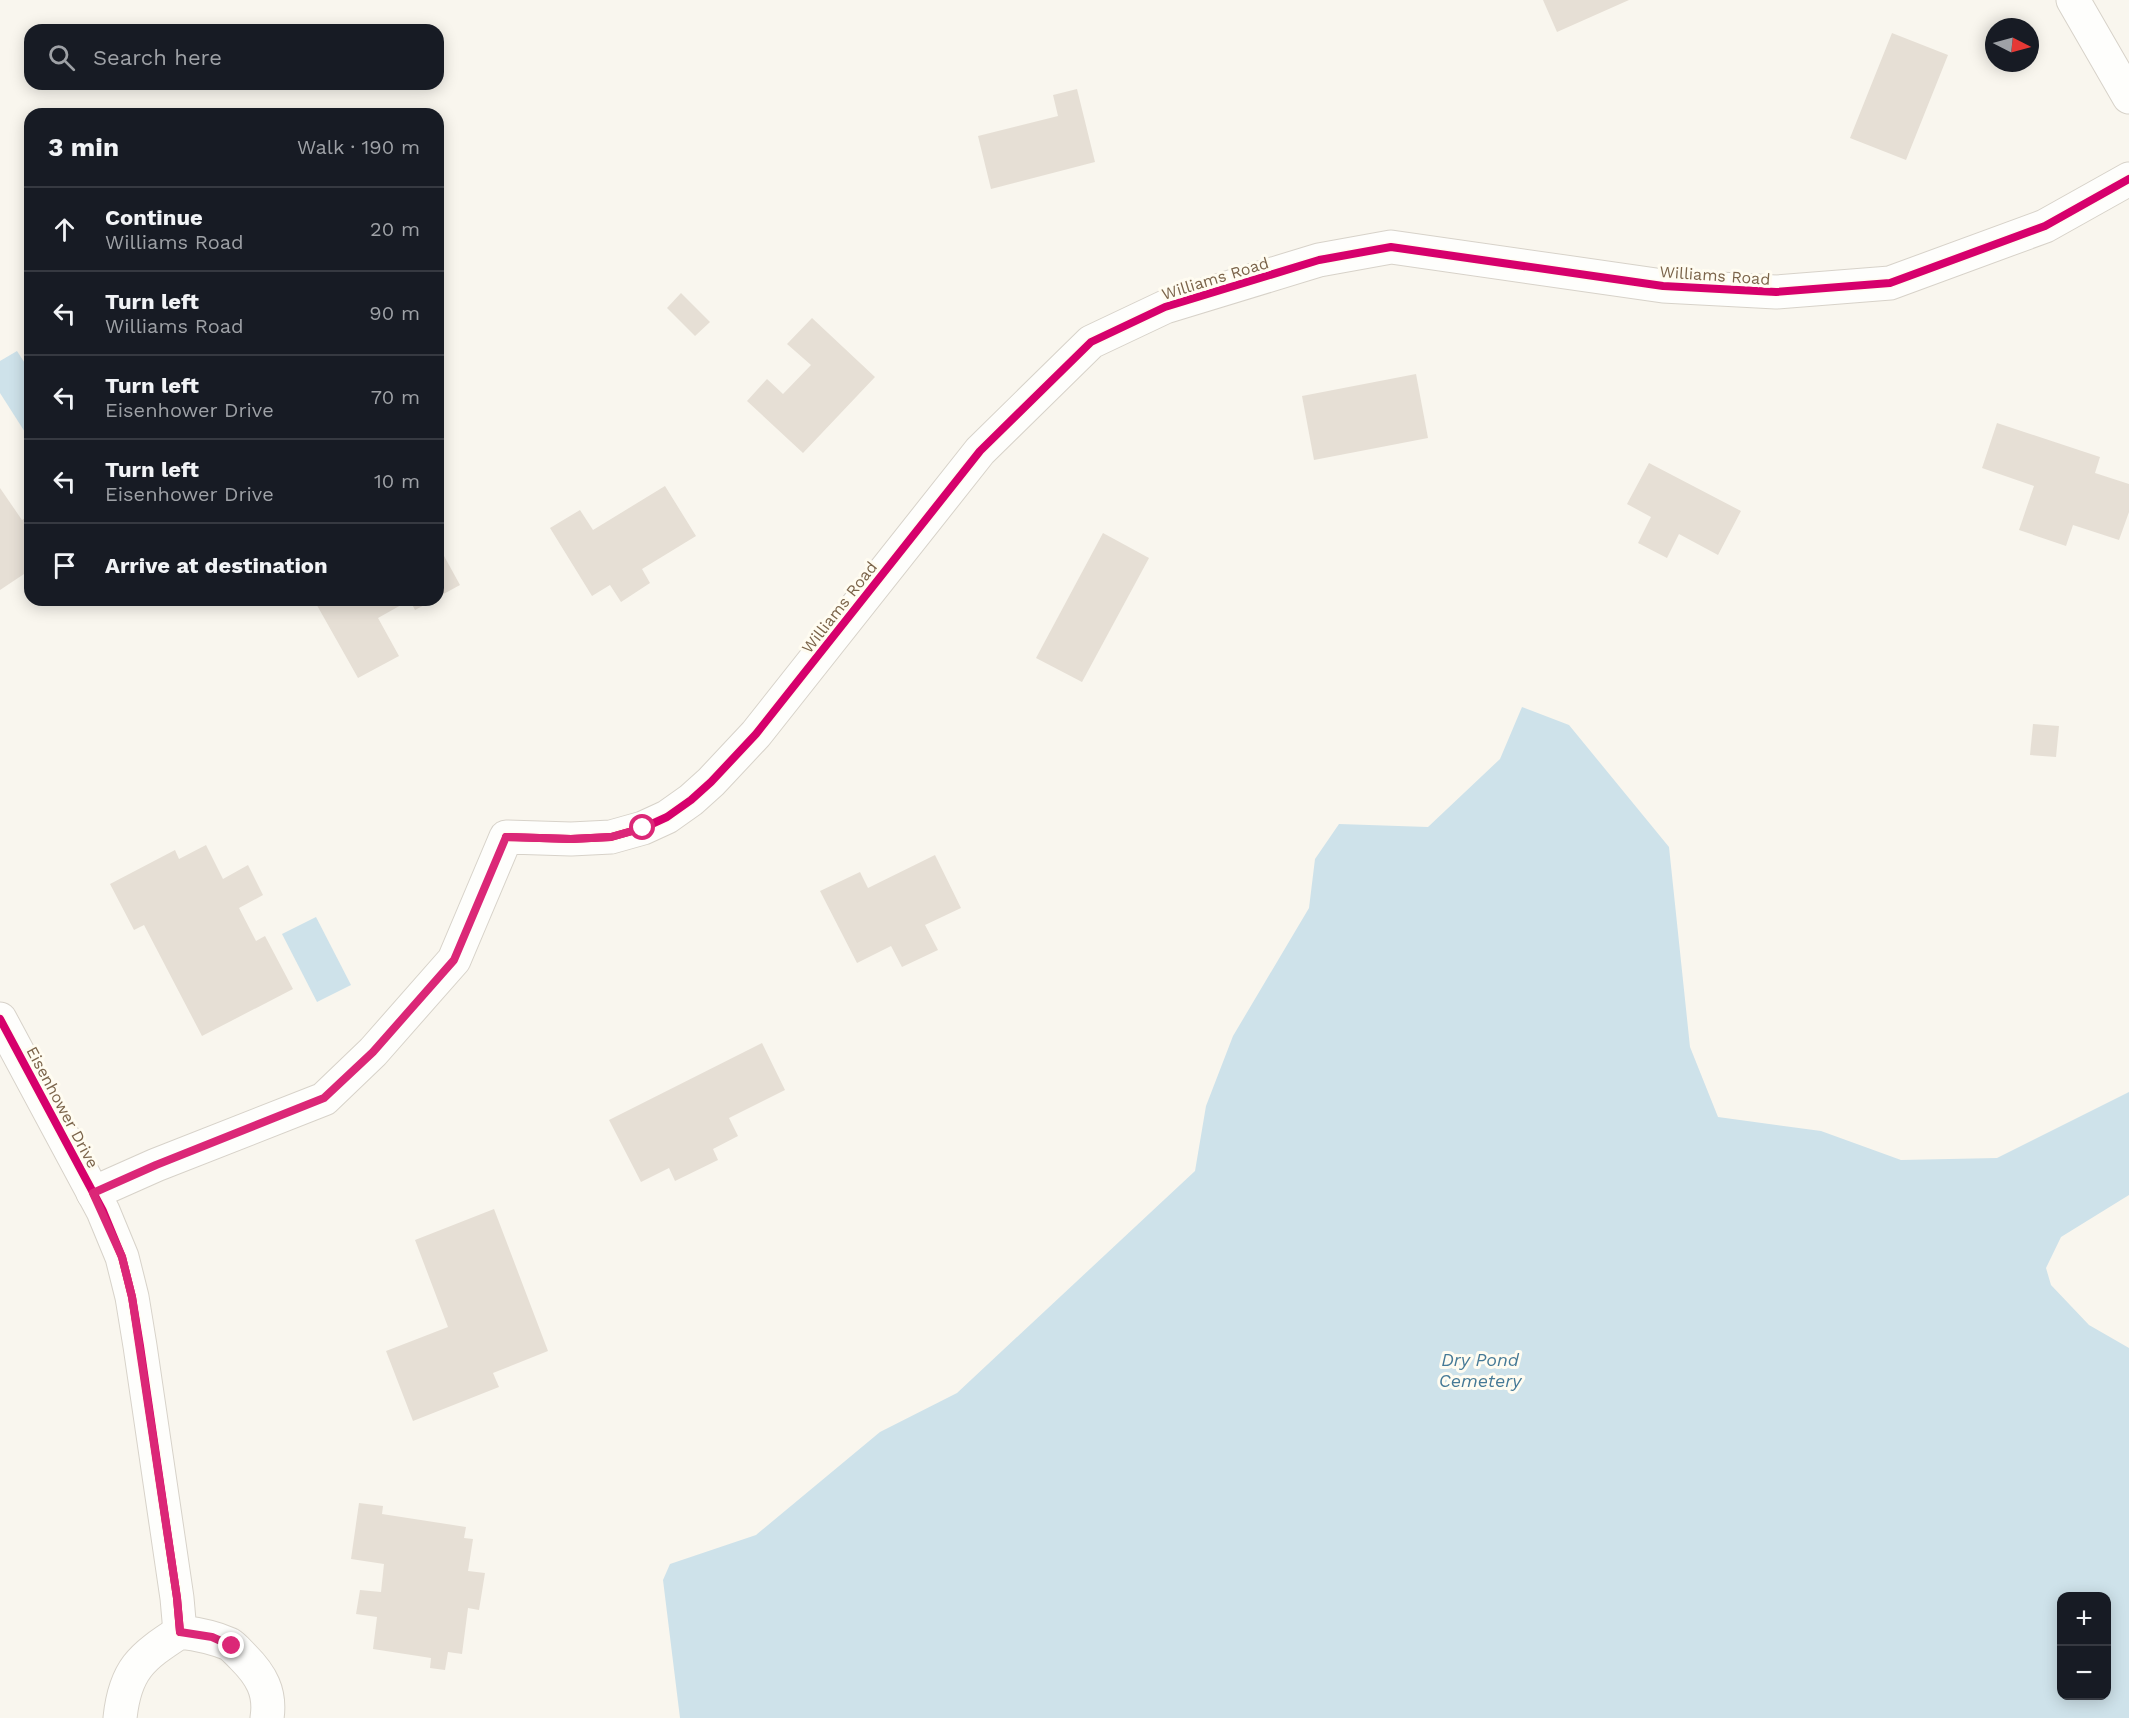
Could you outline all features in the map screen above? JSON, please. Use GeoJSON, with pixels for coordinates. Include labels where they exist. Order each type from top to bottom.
{"type":"FeatureCollection","features":[{"type":"Feature","properties":{"kind":"street"},"geometry":{"type":"LineString","coordinates":[[2073,0],[2129,97]]}},
{"type":"Feature","properties":{"kind":"street","name":"Williams Road"},"geometry":{"type":"LineString","coordinates":[[93,1193],[156,1165],[324,1098],[373,1052],[454,960],[506,837],[571,839],[611,837],[643,828],[667,817],[691,800],[756,734],[980,451],[1091,342],[1165,307],[1319,260],[1391,247],[1663,286],[1776,292],[1890,283],[2045,226],[2129,179]]}},
{"type":"Feature","properties":{"kind":"street","name":"Eisenhower Drive"},"geometry":{"type":"LineString","coordinates":[[0,1019],[93,1193],[122,1257],[132,1297],[177,1598],[180,1632]]}},
{"type":"Feature","properties":{"kind":"street"},"geometry":{"type":"LineString","coordinates":[[120,1718],[123,1695],[132,1671],[154,1648],[180,1632],[212,1637],[232,1646],[265,1683],[269,1706],[267,1718]]}},
{"type":"Feature","properties":{"kind":"water"},"geometry":{"type":"Polygon","coordinates":[[[17,351],[24,362],[24,431],[0,393],[0,361],[17,351]]]}},
{"type":"Feature","properties":{"kind":"water","name":"Dry Pond Cemetery"},"geometry":{"type":"Polygon","coordinates":[[[1522,707],[1569,725],[1669,847],[1690,1047],[1718,1117],[1821,1131],[1901,1160],[1997,1158],[2129,1092],[2129,1195],[2061,1237],[2046,1268],[2051,1285],[2089,1325],[2129,1348],[2129,1718],[680,1718],[663,1580],[670,1564],[756,1535],[880,1432],[957,1393],[1195,1171],[1206,1106],[1233,1036],[1309,908],[1315,859],[1339,824],[1428,827],[1500,759],[1522,707]]]}},
{"type":"Feature","properties":{"kind":"water"},"geometry":{"type":"Polygon","coordinates":[[[316,917],[351,985],[317,1002],[282,934],[316,917]]]}},
{"type":"Feature","properties":{"kind":"building"},"geometry":{"type":"Polygon","coordinates":[[[1543,0],[1629,0],[1557,32],[1543,0]]]}},
{"type":"Feature","properties":{"kind":"building"},"geometry":{"type":"Polygon","coordinates":[[[1892,33],[1948,55],[1906,160],[1850,138],[1892,33]]]}},
{"type":"Feature","properties":{"kind":"building"},"geometry":{"type":"Polygon","coordinates":[[[1077,89],[1095,162],[991,189],[978,136],[1058,116],[1053,95],[1077,89]]]}},
{"type":"Feature","properties":{"kind":"building"},"geometry":{"type":"Polygon","coordinates":[[[681,293],[710,322],[695,336],[667,308],[681,293]]]}},
{"type":"Feature","properties":{"kind":"building"},"geometry":{"type":"Polygon","coordinates":[[[812,318],[875,377],[803,453],[747,401],[767,379],[783,394],[811,365],[787,344],[812,318]]]}},
{"type":"Feature","properties":{"kind":"building"},"geometry":{"type":"Polygon","coordinates":[[[1416,374],[1428,438],[1314,460],[1302,396],[1416,374]]]}},
{"type":"Feature","properties":{"kind":"building"},"geometry":{"type":"Polygon","coordinates":[[[1997,423],[2100,457],[2095,473],[2129,484],[2129,512],[2119,540],[2073,525],[2066,546],[2019,530],[2034,486],[1982,468],[1997,423]]]}},
{"type":"Feature","properties":{"kind":"building"},"geometry":{"type":"Polygon","coordinates":[[[1649,463],[1741,511],[1718,555],[1679,534],[1667,558],[1638,543],[1651,517],[1627,504],[1649,463]]]}},
{"type":"Feature","properties":{"kind":"building"},"geometry":{"type":"Polygon","coordinates":[[[665,486],[696,536],[642,569],[650,583],[621,602],[610,585],[592,596],[550,528],[580,510],[593,530],[665,486]]]}},
{"type":"Feature","properties":{"kind":"building"},"geometry":{"type":"Polygon","coordinates":[[[0,488],[22,520],[24,519],[24,574],[0,590],[0,488]]]}},
{"type":"Feature","properties":{"kind":"building"},"geometry":{"type":"Polygon","coordinates":[[[1103,533],[1149,558],[1082,682],[1036,658],[1103,533]]]}},
{"type":"Feature","properties":{"kind":"building"},"geometry":{"type":"Polygon","coordinates":[[[444,556],[460,585],[444,594],[444,556]]]}},
{"type":"Feature","properties":{"kind":"building"},"geometry":{"type":"Polygon","coordinates":[[[317,606],[399,606],[378,618],[399,656],[358,678],[317,606]]]}},
{"type":"Feature","properties":{"kind":"building"},"geometry":{"type":"Polygon","coordinates":[[[2033,724],[2059,726],[2056,757],[2030,755],[2033,724]]]}},
{"type":"Feature","properties":{"kind":"building"},"geometry":{"type":"Polygon","coordinates":[[[206,845],[223,879],[248,865],[263,895],[239,908],[256,941],[265,936],[293,989],[202,1036],[144,925],[134,930],[110,884],[175,850],[179,859],[206,845]]]}},
{"type":"Feature","properties":{"kind":"building"},"geometry":{"type":"Polygon","coordinates":[[[935,855],[961,908],[925,925],[938,950],[902,967],[891,946],[857,963],[820,891],[860,872],[868,888],[935,855]]]}},
{"type":"Feature","properties":{"kind":"building"},"geometry":{"type":"Polygon","coordinates":[[[762,1043],[785,1090],[729,1118],[738,1136],[713,1149],[718,1160],[675,1181],[669,1168],[641,1182],[609,1120],[762,1043]]]}},
{"type":"Feature","properties":{"kind":"building"},"geometry":{"type":"Polygon","coordinates":[[[494,1209],[548,1351],[493,1373],[499,1387],[413,1421],[386,1351],[448,1327],[415,1240],[494,1209]]]}},
{"type":"Feature","properties":{"kind":"building"},"geometry":{"type":"Polygon","coordinates":[[[359,1503],[383,1506],[382,1514],[466,1527],[464,1538],[473,1539],[468,1571],[485,1573],[479,1610],[468,1608],[462,1654],[448,1652],[445,1670],[430,1668],[431,1658],[373,1649],[377,1617],[356,1614],[360,1590],[381,1592],[384,1564],[351,1559],[359,1503]]]}},
{"type":"Feature","properties":{"kind":"cycle path"},"geometry":{"type":"LineString","coordinates":[[506,837],[571,839],[611,837],[643,828],[667,817],[691,800],[756,734],[980,451],[1091,342],[1165,307],[1319,260],[1391,247],[1663,286],[1776,292],[1890,283],[2045,226],[2129,179]]}},
{"type":"Feature","properties":{"kind":"cycle path"},"geometry":{"type":"LineString","coordinates":[[0,1019],[103,1211],[122,1257],[132,1297],[140,1346],[180,1632]]}},
{"type":"Feature","properties":{"kind":"route"},"geometry":{"type":"LineString","coordinates":[[232,1646],[212,1637],[180,1632],[177,1598],[132,1297],[122,1257],[110,1226],[93,1193],[240,1130],[324,1098],[373,1052],[454,960],[506,837],[571,839],[611,837],[643,828]]}}]}
